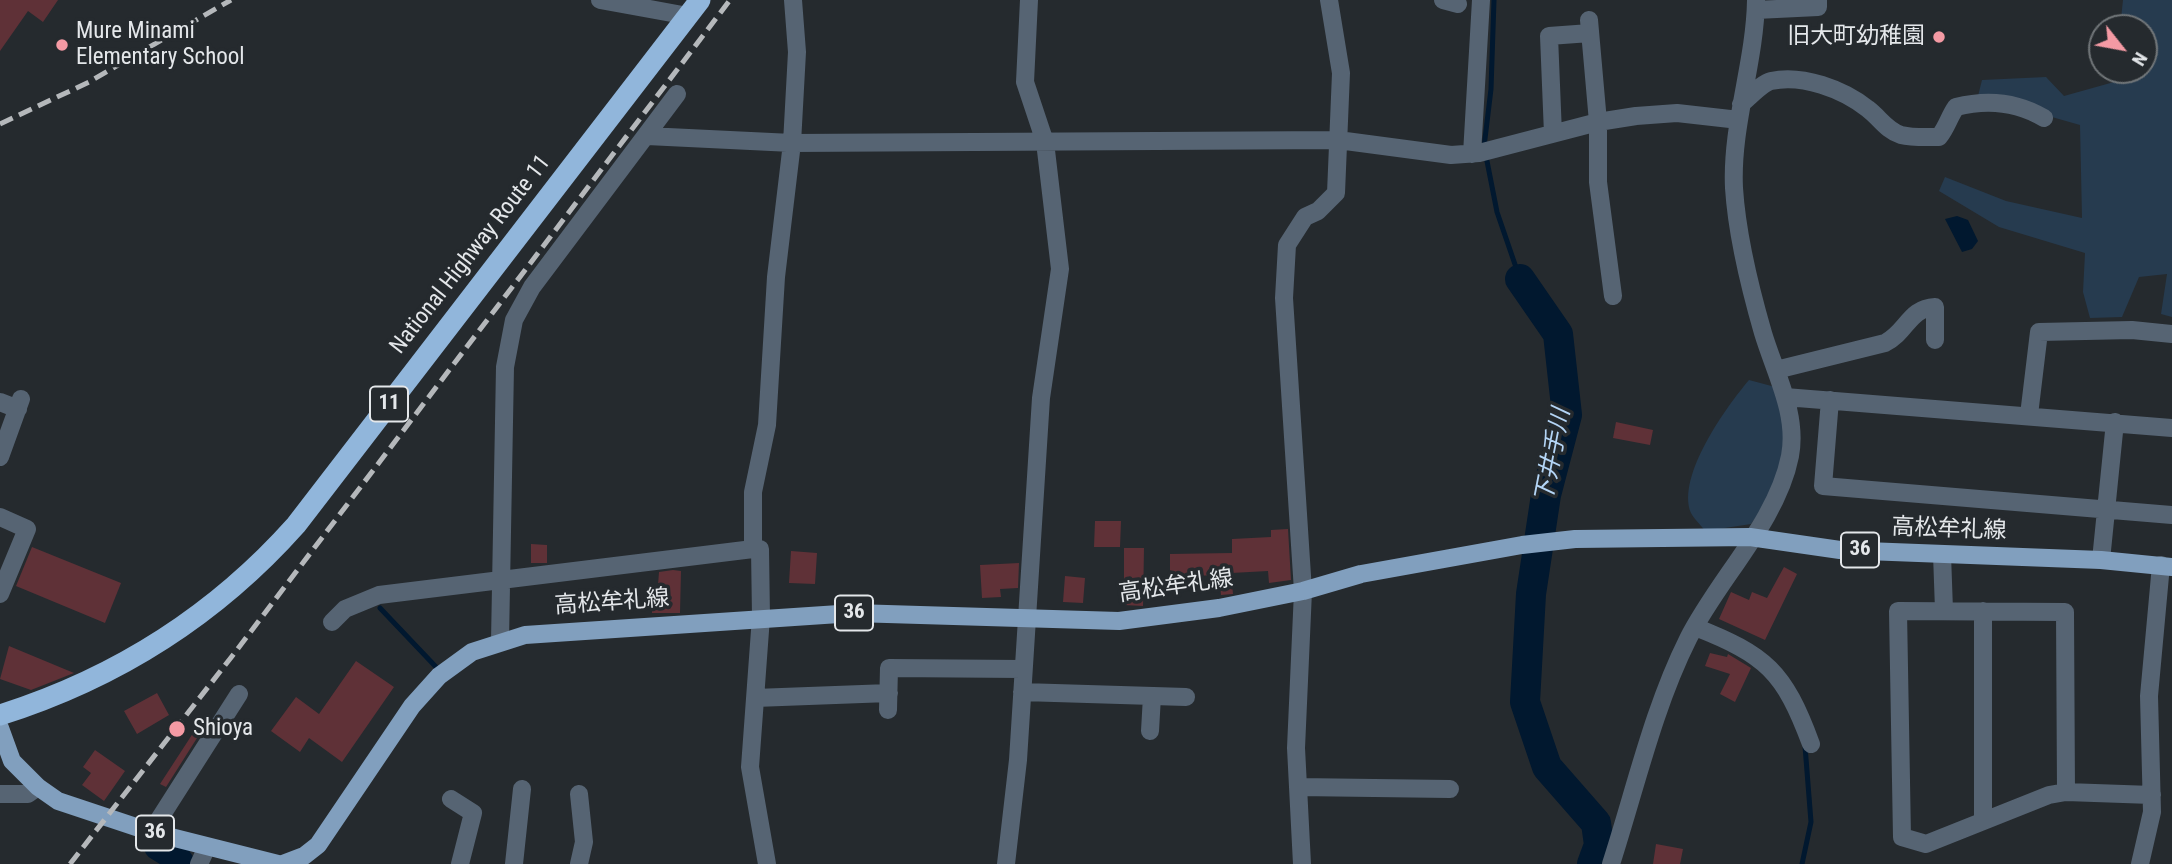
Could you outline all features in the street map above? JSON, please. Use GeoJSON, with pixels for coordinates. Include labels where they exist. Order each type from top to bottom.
{"type":"FeatureCollection","features":[{"type":"Feature","properties":{"kind":"highway","name":"National Highway Route 11"},"geometry":{"type":"LineString","coordinates":[[0,715],[67,691],[130,662],[218,602],[260,566],[296,525],[694,8]]}},
{"type":"Feature","properties":{"kind":"main road","name":"高松牟礼線"},"geometry":{"type":"LineString","coordinates":[[0,728],[12,761],[38,787],[58,801],[151,832],[203,856],[281,864],[309,860],[412,706],[439,676],[472,652],[500,641],[562,630],[855,613],[1119,621],[1219,608],[1303,591],[1361,574],[1549,542],[1751,537],[1840,550],[2101,560],[2166,566]]}},
{"type":"Feature","properties":{"kind":"street"},"geometry":{"type":"LineString","coordinates":[[600,0],[694,8]]}},
{"type":"Feature","properties":{"kind":"street"},"geometry":{"type":"LineString","coordinates":[[753,548],[753,492],[768,414],[776,276],[792,143],[797,52],[793,0]]}},
{"type":"Feature","properties":{"kind":"street"},"geometry":{"type":"LineString","coordinates":[[1006,864],[1022,692],[1041,398],[1060,269],[1045,142],[1026,82],[1029,0]]}},
{"type":"Feature","properties":{"kind":"street"},"geometry":{"type":"LineString","coordinates":[[1302,864],[1296,748],[1303,591],[1284,298],[1287,245],[1305,217],[1318,211],[1336,193],[1341,73],[1329,0]]}},
{"type":"Feature","properties":{"kind":"street"},"geometry":{"type":"LineString","coordinates":[[1476,153],[1481,0]]}},
{"type":"Feature","properties":{"kind":"street"},"geometry":{"type":"LineString","coordinates":[[1611,864],[1669,684],[1695,627],[1782,490],[1791,452],[1785,397],[1755,297],[1734,191],[1740,112],[1756,5],[1818,7],[1818,0]]}},
{"type":"Feature","properties":{"kind":"street"},"geometry":{"type":"LineString","coordinates":[[1553,134],[1549,36],[1589,26],[1598,122],[1598,182],[1613,296]]}},
{"type":"Feature","properties":{"kind":"street"},"geometry":{"type":"LineString","coordinates":[[647,136],[792,143],[1338,140],[1451,155],[1501,148],[1598,122],[1677,113],[1740,112],[1769,81],[1803,81],[1826,86],[1868,108],[1886,128],[1902,135],[1939,137],[1948,127],[1948,118],[1956,107],[1972,103],[2024,106],[2044,118]]}},
{"type":"Feature","properties":{"kind":"street"},"geometry":{"type":"LineString","coordinates":[[500,641],[499,580],[505,367],[514,320],[532,287],[677,94]]}},
{"type":"Feature","properties":{"kind":"street"},"geometry":{"type":"LineString","coordinates":[[1776,370],[1885,343],[1899,336],[1913,314],[1923,308],[1935,307],[1935,340]]}},
{"type":"Feature","properties":{"kind":"street"},"geometry":{"type":"LineString","coordinates":[[2029,415],[2039,332],[2132,330],[2172,334]]}},
{"type":"Feature","properties":{"kind":"street"},"geometry":{"type":"LineString","coordinates":[[1785,397],[2172,428]]}},
{"type":"Feature","properties":{"kind":"street"},"geometry":{"type":"LineString","coordinates":[[1830,400],[1823,486],[2172,514]]}},
{"type":"Feature","properties":{"kind":"street"},"geometry":{"type":"LineString","coordinates":[[0,402],[20,404],[0,457]]}},
{"type":"Feature","properties":{"kind":"street"},"geometry":{"type":"LineString","coordinates":[[2101,560],[2115,422]]}},
{"type":"Feature","properties":{"kind":"street"},"geometry":{"type":"LineString","coordinates":[[0,517],[27,529],[0,594]]}},
{"type":"Feature","properties":{"kind":"street"},"geometry":{"type":"LineString","coordinates":[[332,622],[345,609],[379,594],[760,549],[761,617],[750,767],[764,832],[767,864]]}},
{"type":"Feature","properties":{"kind":"street"},"geometry":{"type":"LineString","coordinates":[[1942,554],[1944,610]]}},
{"type":"Feature","properties":{"kind":"street"},"geometry":{"type":"LineString","coordinates":[[2140,864],[2152,812],[2149,696],[2166,566]]}},
{"type":"Feature","properties":{"kind":"street"},"geometry":{"type":"LineString","coordinates":[[2066,792],[2065,612],[1898,611],[1902,837],[1926,844],[2049,795],[2066,792],[2152,795]]}},
{"type":"Feature","properties":{"kind":"street"},"geometry":{"type":"LineString","coordinates":[[1983,611],[1983,821]]}},
{"type":"Feature","properties":{"kind":"street"},"geometry":{"type":"LineString","coordinates":[[1695,627],[1742,646],[1774,670],[1787,688],[1811,744]]}},
{"type":"Feature","properties":{"kind":"street"},"geometry":{"type":"LineString","coordinates":[[755,698],[889,702],[889,668],[1023,669]]}},
{"type":"Feature","properties":{"kind":"street"},"geometry":{"type":"LineString","coordinates":[[1022,692],[1186,697]]}},
{"type":"Feature","properties":{"kind":"street"},"geometry":{"type":"LineString","coordinates":[[151,832],[239,694]]}},
{"type":"Feature","properties":{"kind":"street"},"geometry":{"type":"LineString","coordinates":[[1150,731],[1152,696]]}},
{"type":"Feature","properties":{"kind":"street"},"geometry":{"type":"LineString","coordinates":[[0,794],[28,794],[38,787]]}},
{"type":"Feature","properties":{"kind":"street"},"geometry":{"type":"LineString","coordinates":[[1298,787],[1450,789]]}},
{"type":"Feature","properties":{"kind":"street"},"geometry":{"type":"LineString","coordinates":[[514,864],[522,789]]}},
{"type":"Feature","properties":{"kind":"street"},"geometry":{"type":"LineString","coordinates":[[579,794],[584,842],[579,864]]}},
{"type":"Feature","properties":{"kind":"street"},"geometry":{"type":"LineString","coordinates":[[451,799],[473,813],[460,864]]}},
{"type":"Feature","properties":{"kind":"shaded area"},"geometry":{"type":"Polygon","coordinates":[[[2123,0],[2172,0],[2172,317],[2161,314],[2167,274],[2139,277],[2122,317],[2090,318],[2083,292],[2085,253],[1999,227],[1939,191],[1945,177],[2006,201],[2082,218],[2080,125],[1978,96],[1982,80],[2046,77],[2064,96],[2107,84],[2158,84],[2158,14],[2122,14],[2123,0]]]}},
{"type":"Feature","properties":{"kind":"shaded area"},"geometry":{"type":"Polygon","coordinates":[[[1957,216],[1968,220],[1978,241],[1972,249],[1962,252],[1945,219],[1957,216]]]}},
{"type":"Feature","properties":{"kind":"shaded area"},"geometry":{"type":"Polygon","coordinates":[[[1749,380],[1779,388],[1786,446],[1782,473],[1751,524],[1705,531],[1691,513],[1688,498],[1691,480],[1706,442],[1749,380]]]}},
{"type":"Feature","properties":{"kind":"building"},"geometry":{"type":"Polygon","coordinates":[[[0,0],[58,0],[43,22],[28,11],[0,51],[0,0]]]}},
{"type":"Feature","properties":{"kind":"building"},"geometry":{"type":"Polygon","coordinates":[[[1616,422],[1653,430],[1650,445],[1613,438],[1616,422]]]}},
{"type":"Feature","properties":{"kind":"building"},"geometry":{"type":"Polygon","coordinates":[[[1095,521],[1121,521],[1120,547],[1094,547],[1095,521]]]}},
{"type":"Feature","properties":{"kind":"building"},"geometry":{"type":"Polygon","coordinates":[[[1288,529],[1291,580],[1269,583],[1268,571],[1231,573],[1233,594],[1221,595],[1219,575],[1191,576],[1191,583],[1170,583],[1170,554],[1232,553],[1232,539],[1271,537],[1271,530],[1288,529]]]}},
{"type":"Feature","properties":{"kind":"building"},"geometry":{"type":"Polygon","coordinates":[[[531,544],[547,545],[547,563],[531,563],[531,544]]]}},
{"type":"Feature","properties":{"kind":"building"},"geometry":{"type":"Polygon","coordinates":[[[32,547],[121,583],[105,623],[16,586],[32,547]]]}},
{"type":"Feature","properties":{"kind":"building"},"geometry":{"type":"Polygon","coordinates":[[[1124,548],[1144,548],[1143,606],[1124,605],[1124,548]]]}},
{"type":"Feature","properties":{"kind":"building"},"geometry":{"type":"Polygon","coordinates":[[[791,551],[817,553],[815,584],[789,583],[791,551]]]}},
{"type":"Feature","properties":{"kind":"building"},"geometry":{"type":"Polygon","coordinates":[[[1019,563],[1018,588],[1000,589],[1001,597],[982,598],[980,565],[1019,563]]]}},
{"type":"Feature","properties":{"kind":"building"},"geometry":{"type":"Polygon","coordinates":[[[1784,567],[1797,574],[1765,640],[1719,619],[1731,592],[1749,600],[1752,592],[1767,598],[1784,567]]]}},
{"type":"Feature","properties":{"kind":"building"},"geometry":{"type":"Polygon","coordinates":[[[681,571],[680,613],[652,613],[652,598],[657,598],[659,572],[681,571]]]}},
{"type":"Feature","properties":{"kind":"building"},"geometry":{"type":"Polygon","coordinates":[[[1065,576],[1085,578],[1083,603],[1063,602],[1065,576]]]}},
{"type":"Feature","properties":{"kind":"building"},"geometry":{"type":"Polygon","coordinates":[[[9,646],[74,673],[31,690],[0,679],[9,646]]]}},
{"type":"Feature","properties":{"kind":"building"},"geometry":{"type":"Polygon","coordinates":[[[1710,653],[1727,657],[1728,654],[1751,668],[1735,702],[1720,694],[1730,674],[1705,666],[1710,653]]]}},
{"type":"Feature","properties":{"kind":"building"},"geometry":{"type":"Polygon","coordinates":[[[356,661],[394,687],[342,762],[309,738],[300,752],[271,731],[296,697],[319,714],[356,661]]]}},
{"type":"Feature","properties":{"kind":"building"},"geometry":{"type":"Polygon","coordinates":[[[157,693],[169,715],[137,734],[124,711],[157,693]]]}},
{"type":"Feature","properties":{"kind":"building"},"geometry":{"type":"Polygon","coordinates":[[[199,724],[204,727],[166,787],[160,784],[199,724]]]}},
{"type":"Feature","properties":{"kind":"building"},"geometry":{"type":"Polygon","coordinates":[[[95,750],[125,771],[104,801],[82,785],[91,773],[83,767],[95,750]]]}},
{"type":"Feature","properties":{"kind":"building"},"geometry":{"type":"Polygon","coordinates":[[[1656,844],[1683,849],[1680,864],[1653,864],[1656,844]]]}},
{"type":"Feature","properties":{"kind":"waterway","name":"下井手川"},"geometry":{"type":"LineString","coordinates":[[1484,147],[1491,89],[1494,0]]}},
{"type":"Feature","properties":{"kind":"waterway","name":"下井手川"},"geometry":{"type":"LineString","coordinates":[[1486,156],[1497,212],[1520,279]]}},
{"type":"Feature","properties":{"kind":"waterway","name":"下井手川"},"geometry":{"type":"LineString","coordinates":[[1520,279],[1558,334],[1567,415],[1546,495],[1531,594],[1525,702],[1547,767],[1596,823],[1599,845],[1592,864]]}},
{"type":"Feature","properties":{"kind":"waterway"},"geometry":{"type":"LineString","coordinates":[[380,608],[437,668]]}},
{"type":"Feature","properties":{"kind":"waterway"},"geometry":{"type":"LineString","coordinates":[[1802,864],[1811,822],[1805,746]]}},
{"type":"Feature","properties":{"kind":"waterway"},"geometry":{"type":"LineString","coordinates":[[159,846],[174,855],[180,864]]}},
{"type":"Feature","properties":{"kind":"railway"},"geometry":{"type":"LineString","coordinates":[[0,124],[89,82],[231,0]]}},
{"type":"Feature","properties":{"kind":"railway"},"geometry":{"type":"LineString","coordinates":[[70,864],[233,655],[730,0]]}},
{"type":"Feature","properties":{"kind":"place","name":"旧大町幼稚園"},"geometry":{"type":"Point","coordinates":[1939,37]}},
{"type":"Feature","properties":{"kind":"place","name":"Mure Minami Elementary School"},"geometry":{"type":"Point","coordinates":[62,45]}},
{"type":"Feature","properties":{"kind":"place","name":"Shioya"},"geometry":{"type":"Point","coordinates":[177,729]}}]}
